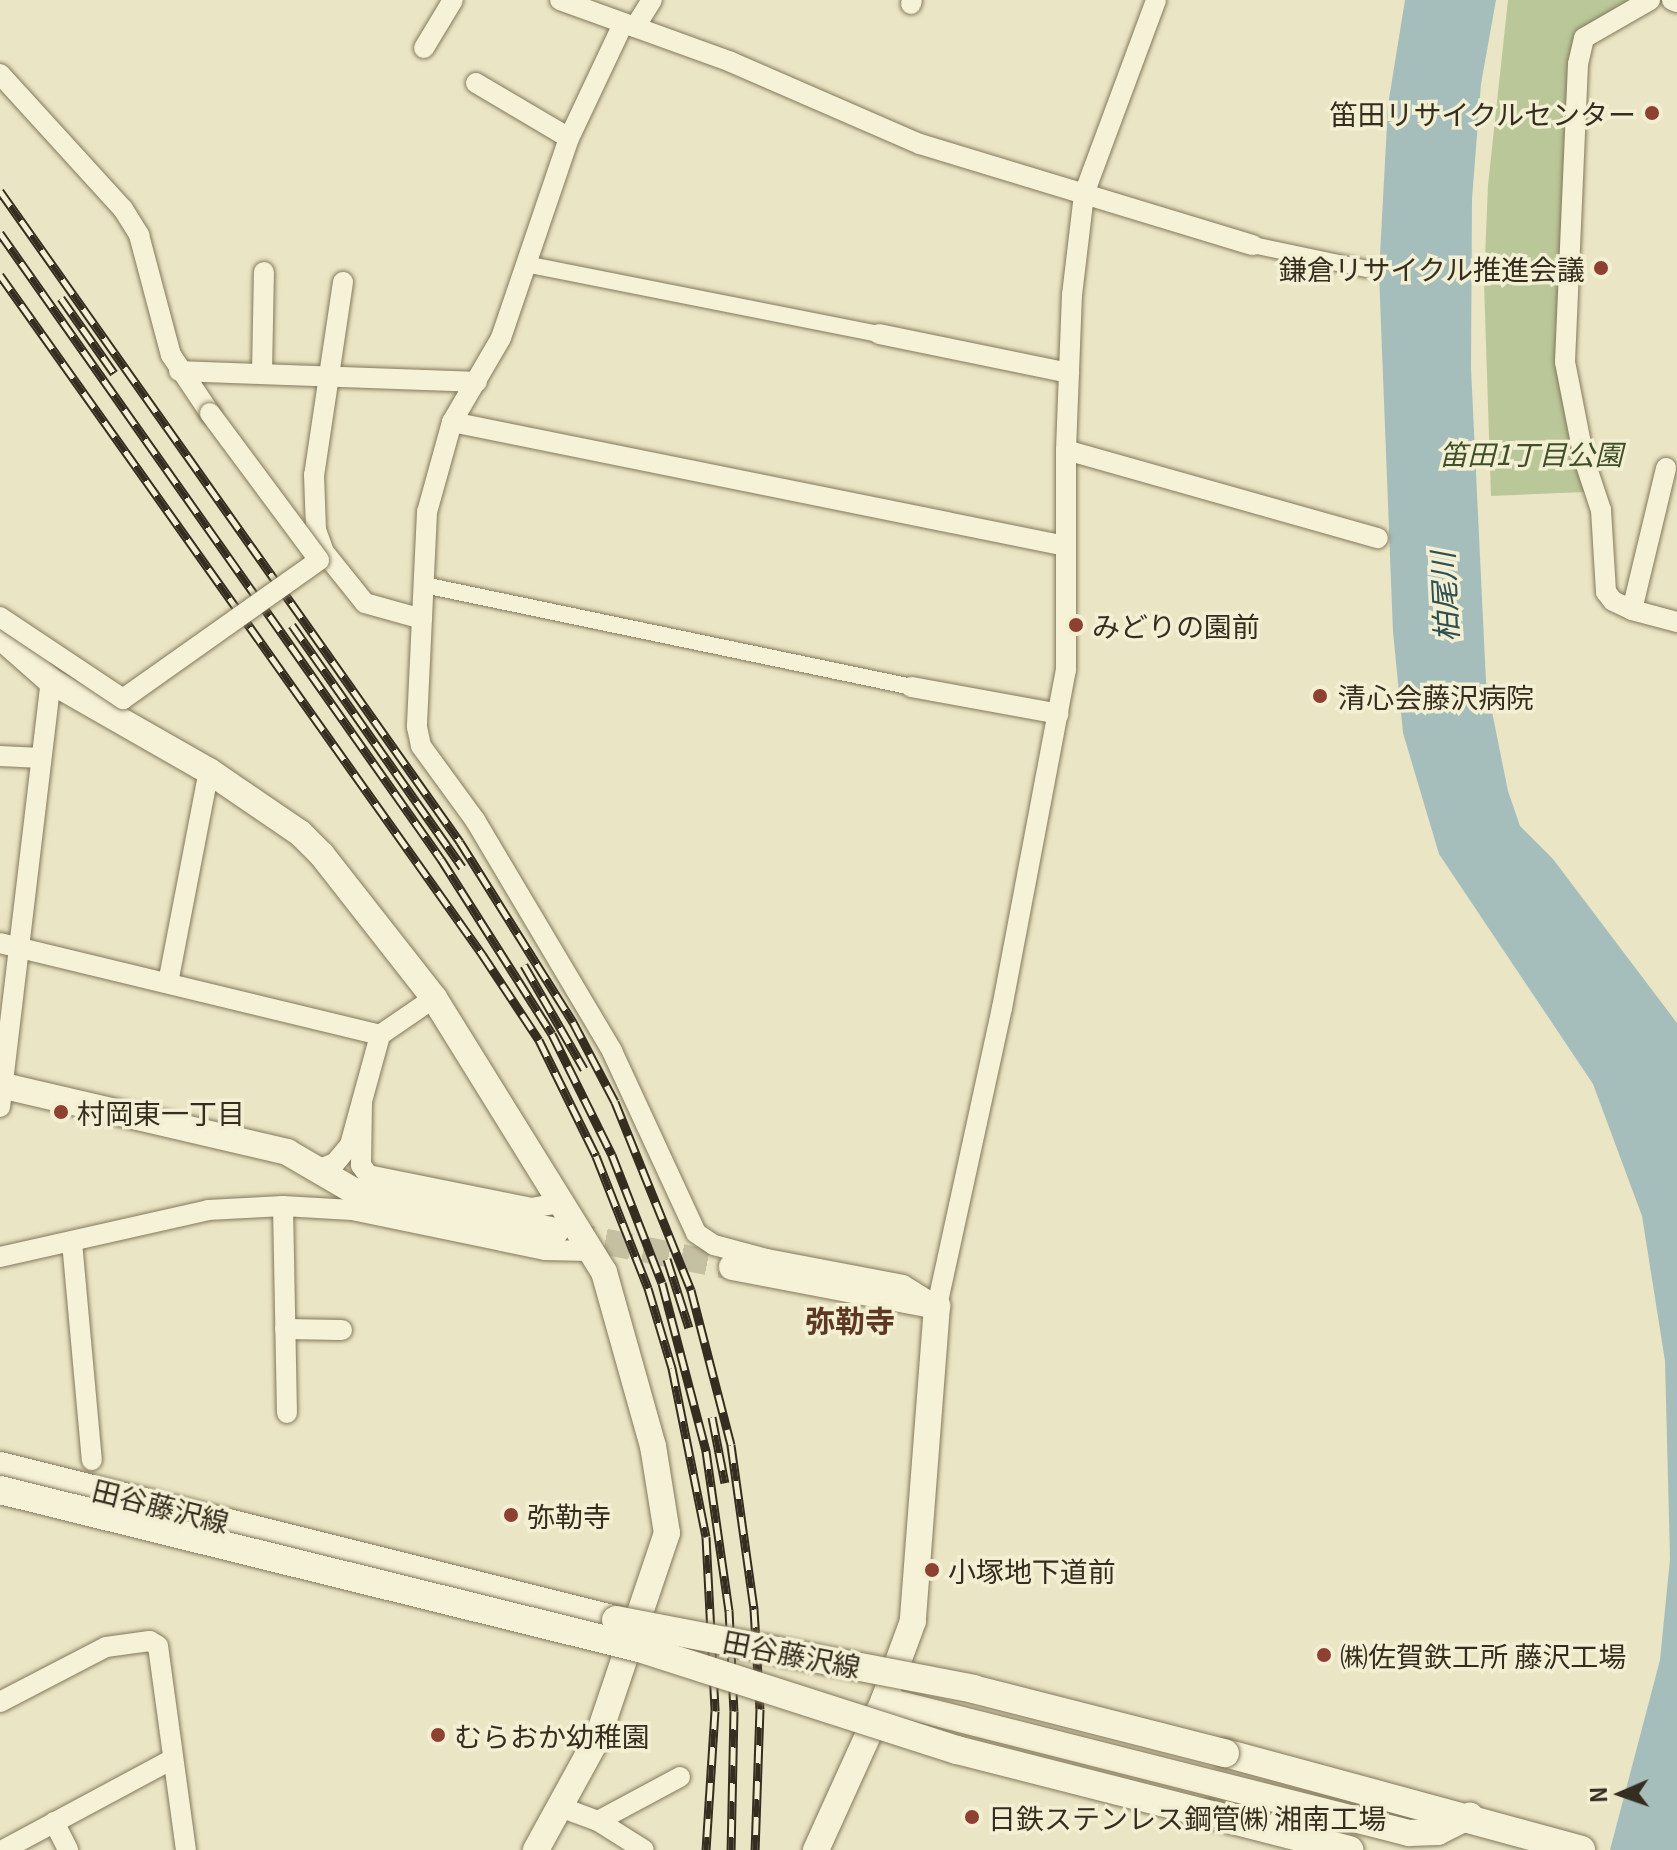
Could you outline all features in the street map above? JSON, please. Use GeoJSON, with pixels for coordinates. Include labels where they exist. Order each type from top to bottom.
{"type":"FeatureCollection","features":[{"type":"Feature","properties":{"kind":"main road","name":"田谷藤沢線"},"geometry":{"type":"LineString","coordinates":[[4,1479],[616,1620],[973,1689],[1470,1816],[1515,1840],[1581,1850]]}},
{"type":"Feature","properties":{"kind":"main road","name":"田谷藤沢線"},"geometry":{"type":"LineString","coordinates":[[4,1479],[639,1648],[957,1750],[1349,1850]]}},
{"type":"Feature","properties":{"kind":"street"},"geometry":{"type":"LineString","coordinates":[[424,48],[453,0]]}},
{"type":"Feature","properties":{"kind":"street"},"geometry":{"type":"LineString","coordinates":[[560,0],[629,25],[920,144],[1253,245],[1367,269]]}},
{"type":"Feature","properties":{"kind":"street"},"geometry":{"type":"LineString","coordinates":[[652,0],[629,25],[569,138],[501,338],[452,422],[427,512],[417,727],[427,760],[475,820],[612,1051],[696,1233],[714,1245],[767,1259],[903,1285],[937,1306]]}},
{"type":"Feature","properties":{"kind":"street"},"geometry":{"type":"LineString","coordinates":[[816,1850],[902,1657],[920,1586],[937,1306],[1066,670],[1066,450],[1069,373],[1084,194],[1156,0]]}},
{"type":"Feature","properties":{"kind":"street"},"geometry":{"type":"LineString","coordinates":[[1650,0],[1584,38],[1578,64],[1566,347],[1582,446],[1601,510],[1603,580],[1613,601],[1632,610],[1677,622]]}},
{"type":"Feature","properties":{"kind":"street"},"geometry":{"type":"LineString","coordinates":[[0,74],[123,209],[139,235],[161,329],[179,371],[319,560],[123,699],[0,617]]}},
{"type":"Feature","properties":{"kind":"street"},"geometry":{"type":"LineString","coordinates":[[476,83],[569,138]]}},
{"type":"Feature","properties":{"kind":"street"},"geometry":{"type":"LineString","coordinates":[[525,264],[1069,373]]}},
{"type":"Feature","properties":{"kind":"street"},"geometry":{"type":"LineString","coordinates":[[262,373],[264,272]]}},
{"type":"Feature","properties":{"kind":"street"},"geometry":{"type":"LineString","coordinates":[[343,282],[314,475],[316,530],[324,552],[365,603],[422,619]]}},
{"type":"Feature","properties":{"kind":"street"},"geometry":{"type":"LineString","coordinates":[[179,371],[477,382]]}},
{"type":"Feature","properties":{"kind":"street"},"geometry":{"type":"LineString","coordinates":[[452,422],[1066,546]]}},
{"type":"Feature","properties":{"kind":"street"},"geometry":{"type":"LineString","coordinates":[[1066,450],[1378,538]]}},
{"type":"Feature","properties":{"kind":"street"},"geometry":{"type":"LineString","coordinates":[[1632,610],[1666,468]]}},
{"type":"Feature","properties":{"kind":"street"},"geometry":{"type":"LineString","coordinates":[[424,585],[911,687],[1059,714]]}},
{"type":"Feature","properties":{"kind":"street"},"geometry":{"type":"LineString","coordinates":[[0,636],[51,681],[209,771],[300,833],[434,998],[558,1203],[604,1272],[623,1328],[653,1446],[667,1533],[598,1737],[536,1850]]}},
{"type":"Feature","properties":{"kind":"street"},"geometry":{"type":"LineString","coordinates":[[51,681],[9,946],[1,1092],[287,1152],[354,1191],[556,1231]]}},
{"type":"Feature","properties":{"kind":"street"},"geometry":{"type":"LineString","coordinates":[[0,756],[41,758]]}},
{"type":"Feature","properties":{"kind":"street"},"geometry":{"type":"LineString","coordinates":[[168,983],[209,771]]}},
{"type":"Feature","properties":{"kind":"street"},"geometry":{"type":"LineString","coordinates":[[9,946],[380,1035]]}},
{"type":"Feature","properties":{"kind":"street"},"geometry":{"type":"LineString","coordinates":[[317,1170],[335,1163],[350,1145],[380,1035],[434,998]]}},
{"type":"Feature","properties":{"kind":"street"},"geometry":{"type":"LineString","coordinates":[[362,1102],[361,1165],[368,1175],[531,1208],[558,1203]]}},
{"type":"Feature","properties":{"kind":"street"},"geometry":{"type":"LineString","coordinates":[[0,1257],[208,1210],[283,1206],[352,1210],[545,1250],[589,1251]]}},
{"type":"Feature","properties":{"kind":"street"},"geometry":{"type":"LineString","coordinates":[[283,1206],[287,1413]]}},
{"type":"Feature","properties":{"kind":"street"},"geometry":{"type":"LineString","coordinates":[[72,1242],[92,1460]]}},
{"type":"Feature","properties":{"kind":"street"},"geometry":{"type":"LineString","coordinates":[[732,1267],[937,1306]]}},
{"type":"Feature","properties":{"kind":"street"},"geometry":{"type":"LineString","coordinates":[[285,1329],[342,1330]]}},
{"type":"Feature","properties":{"kind":"street"},"geometry":{"type":"LineString","coordinates":[[0,1702],[37,1687],[79,1657],[150,1641],[158,1646],[186,1850]]}},
{"type":"Feature","properties":{"kind":"street"},"geometry":{"type":"LineString","coordinates":[[884,1700],[1409,1833],[1438,1832],[1470,1816]]}},
{"type":"Feature","properties":{"kind":"street"},"geometry":{"type":"LineString","coordinates":[[3,1850],[173,1759]]}},
{"type":"Feature","properties":{"kind":"street"},"geometry":{"type":"LineString","coordinates":[[598,1821],[680,1777]]}},
{"type":"Feature","properties":{"kind":"street"},"geometry":{"type":"LineString","coordinates":[[560,1807],[598,1821],[644,1850]]}},
{"type":"Feature","properties":{"kind":"street"},"geometry":{"type":"LineString","coordinates":[[54,1822],[68,1850]]}},
{"type":"Feature","properties":{"kind":"street"},"geometry":{"type":"LineString","coordinates":[[1409,1833],[1432,1850]]}},
{"type":"Feature","properties":{"kind":"green space","name":"笛田1丁目公園"},"geometry":{"type":"Polygon","coordinates":[[[1508,0],[1635,0],[1592,22],[1561,290],[1585,492],[1491,496],[1484,283],[1488,185],[1508,0]]]}},
{"type":"Feature","properties":{"kind":"water","name":"柏尾川"},"geometry":{"type":"Polygon","coordinates":[[[1405,0],[1496,0],[1481,84],[1472,199],[1471,368],[1486,682],[1508,791],[1520,826],[1553,859],[1677,1023],[1677,1850],[1610,1850],[1660,1660],[1670,1559],[1665,1361],[1642,1216],[1593,1084],[1439,854],[1403,733],[1393,632],[1379,274],[1388,105],[1405,0]]]}},
{"type":"Feature","properties":{"kind":"tunnel"},"geometry":{"type":"LineString","coordinates":[[567,1234],[732,1267]]}},
{"type":"Feature","properties":{"kind":"railway"},"geometry":{"type":"LineString","coordinates":[[0,191],[460,842],[573,1022],[615,1102],[691,1290],[731,1445],[754,1609],[760,1709],[755,1850]]}},
{"type":"Feature","properties":{"kind":"railway"},"geometry":{"type":"LineString","coordinates":[[0,233],[441,859],[552,1034],[612,1155],[662,1283],[706,1451],[729,1610],[734,1711],[731,1850]]}},
{"type":"Feature","properties":{"kind":"railway"},"geometry":{"type":"LineString","coordinates":[[0,275],[482,954],[539,1040],[596,1156],[648,1288],[672,1368],[706,1537],[715,1711],[706,1850]]}},
{"type":"Feature","properties":{"kind":"railway"},"geometry":{"type":"LineString","coordinates":[[61,298],[114,373]]}},
{"type":"Feature","properties":{"kind":"railway"},"geometry":{"type":"LineString","coordinates":[[292,625],[462,867]]}},
{"type":"Feature","properties":{"kind":"railway"},"geometry":{"type":"LineString","coordinates":[[524,965],[584,1069]]}},
{"type":"Feature","properties":{"kind":"railway"},"geometry":{"type":"LineString","coordinates":[[667,1259],[689,1328]]}},
{"type":"Feature","properties":{"kind":"railway"},"geometry":{"type":"LineString","coordinates":[[712,1417],[725,1483]]}},
{"type":"Feature","properties":{"kind":"place","name":"笛田リサイクルセンター"},"geometry":{"type":"Point","coordinates":[1652,113]}},
{"type":"Feature","properties":{"kind":"place","name":"鎌倉リサイクル推進会議"},"geometry":{"type":"Point","coordinates":[1601,268]}},
{"type":"Feature","properties":{"kind":"place","name":"みどりの園前"},"geometry":{"type":"Point","coordinates":[1076,625]}},
{"type":"Feature","properties":{"kind":"place","name":"清心会藤沢病院"},"geometry":{"type":"Point","coordinates":[1320,696]}},
{"type":"Feature","properties":{"kind":"place","name":"村岡東一丁目"},"geometry":{"type":"Point","coordinates":[61,1112]}},
{"type":"Feature","properties":{"kind":"place","name":"弥勒寺"},"geometry":{"type":"Point","coordinates":[511,1515]}},
{"type":"Feature","properties":{"kind":"place","name":"小塚地下道前"},"geometry":{"type":"Point","coordinates":[932,1570]}},
{"type":"Feature","properties":{"kind":"place","name":"㈱佐賀鉄工所 藤沢工場"},"geometry":{"type":"Point","coordinates":[1324,1655]}},
{"type":"Feature","properties":{"kind":"place","name":"むらおか幼稚園"},"geometry":{"type":"Point","coordinates":[438,1735]}},
{"type":"Feature","properties":{"kind":"place","name":"日鉄ステンレス鋼管㈱ 湘南工場"},"geometry":{"type":"Point","coordinates":[972,1817]}},
{"type":"Feature","properties":{"kind":"district","name":"弥勒寺"},"geometry":{"type":"Point","coordinates":[850,1319]}}]}
